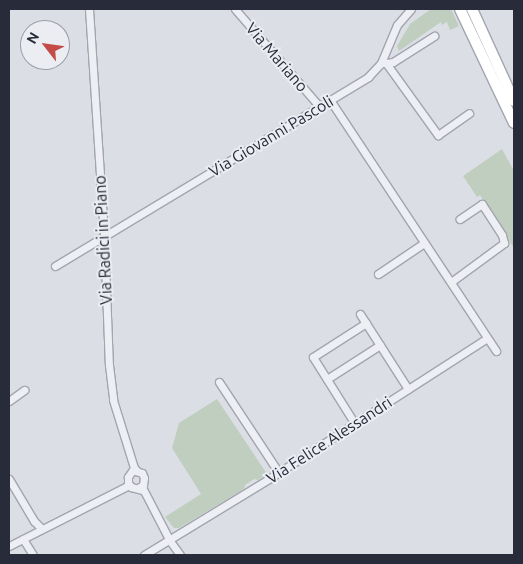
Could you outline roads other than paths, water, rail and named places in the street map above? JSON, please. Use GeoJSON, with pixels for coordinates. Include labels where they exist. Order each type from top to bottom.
{"type":"FeatureCollection","features":[{"type":"Feature","properties":{"kind":"highway"},"geometry":{"type":"LineString","coordinates":[[460,9],[514,123]]}},
{"type":"Feature","properties":{"kind":"highway"},"geometry":{"type":"LineString","coordinates":[[472,9],[514,101]]}},
{"type":"Feature","properties":{"kind":"street","name":"Via Radici in Piano"},"geometry":{"type":"LineString","coordinates":[[89,9],[104,237],[109,365],[113,400],[135,470],[144,477],[140,489],[180,555]]}},
{"type":"Feature","properties":{"kind":"street","name":"Via Mariano"},"geometry":{"type":"LineString","coordinates":[[235,9],[320,106]]}},
{"type":"Feature","properties":{"kind":"street","name":"Via Giovanni Pascoli"},"geometry":{"type":"LineString","coordinates":[[55,266],[368,77],[384,63],[397,25],[411,9]]}},
{"type":"Feature","properties":{"kind":"street"},"geometry":{"type":"LineString","coordinates":[[384,63],[393,62],[434,36]]}},
{"type":"Feature","properties":{"kind":"street"},"geometry":{"type":"LineString","coordinates":[[384,63],[438,135],[469,113]]}},
{"type":"Feature","properties":{"kind":"street"},"geometry":{"type":"LineString","coordinates":[[330,100],[496,351]]}},
{"type":"Feature","properties":{"kind":"street"},"geometry":{"type":"LineString","coordinates":[[451,282],[504,244],[502,235],[482,204],[460,219]]}},
{"type":"Feature","properties":{"kind":"street"},"geometry":{"type":"LineString","coordinates":[[378,274],[424,243]]}},
{"type":"Feature","properties":{"kind":"street"},"geometry":{"type":"LineString","coordinates":[[360,314],[408,389]]}},
{"type":"Feature","properties":{"kind":"street"},"geometry":{"type":"LineString","coordinates":[[355,424],[313,357],[366,323]]}},
{"type":"Feature","properties":{"kind":"street","name":"Via Felice Alessandri"},"geometry":{"type":"LineString","coordinates":[[144,555],[170,541],[355,424],[487,338]]}},
{"type":"Feature","properties":{"kind":"street"},"geometry":{"type":"LineString","coordinates":[[326,379],[380,345]]}},
{"type":"Feature","properties":{"kind":"street"},"geometry":{"type":"LineString","coordinates":[[218,382],[279,472]]}},
{"type":"Feature","properties":{"kind":"street"},"geometry":{"type":"LineString","coordinates":[[9,400],[24,390]]}},
{"type":"Feature","properties":{"kind":"street"},"geometry":{"type":"LineString","coordinates":[[127,484],[128,477],[135,470]]}},
{"type":"Feature","properties":{"kind":"street"},"geometry":{"type":"LineString","coordinates":[[9,479],[34,521],[42,529]]}},
{"type":"Feature","properties":{"kind":"street"},"geometry":{"type":"LineString","coordinates":[[9,546],[127,484],[140,489]]}},
{"type":"Feature","properties":{"kind":"street"},"geometry":{"type":"LineString","coordinates":[[23,539],[33,555]]}}]}
